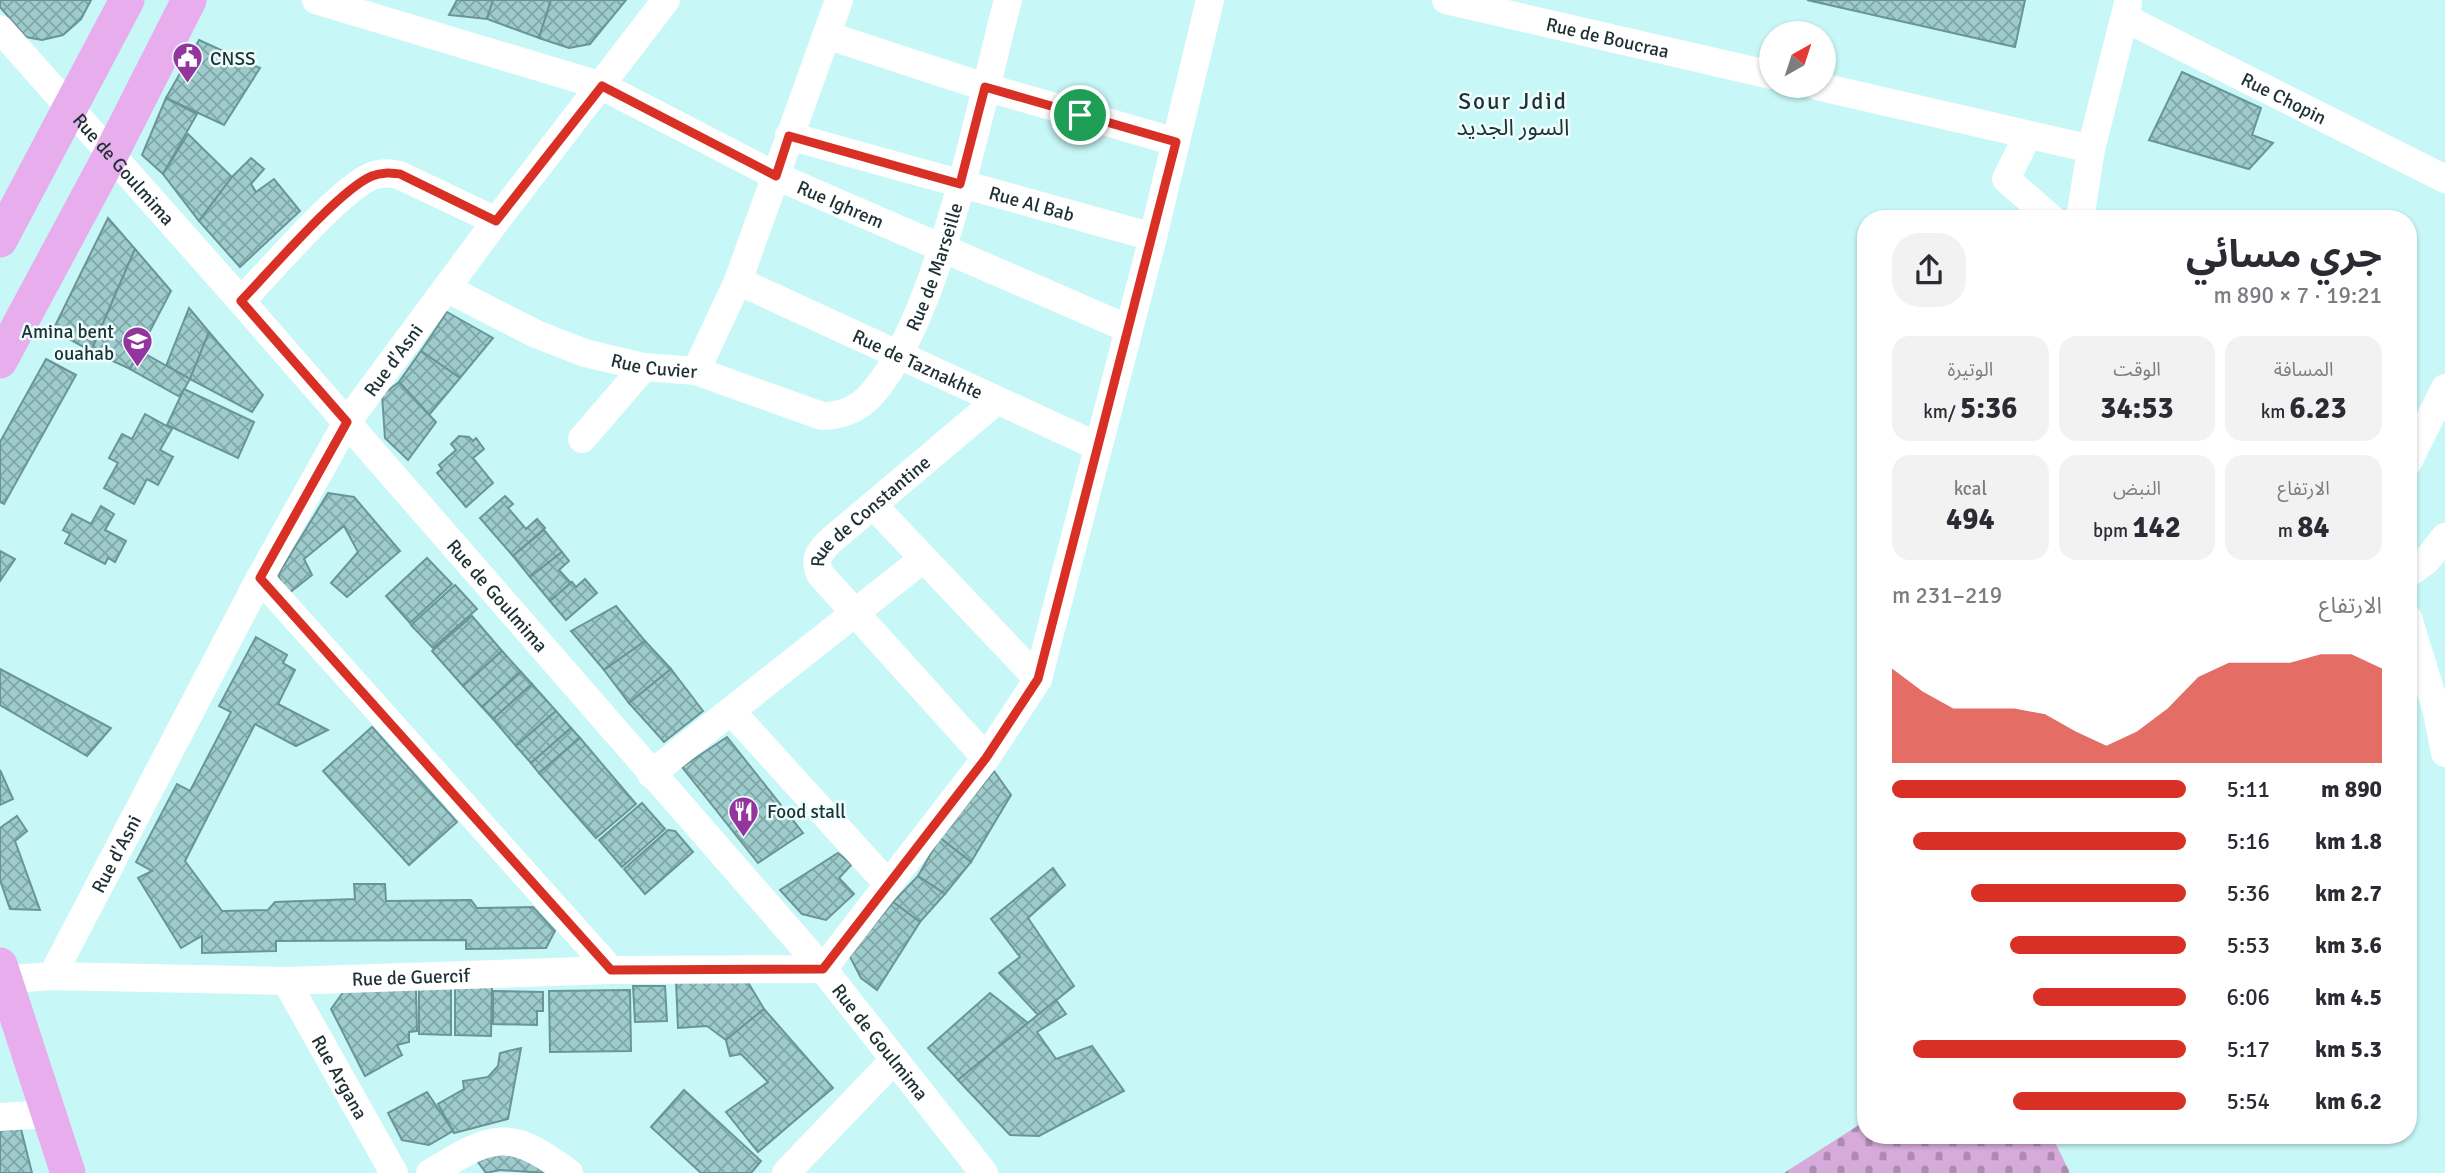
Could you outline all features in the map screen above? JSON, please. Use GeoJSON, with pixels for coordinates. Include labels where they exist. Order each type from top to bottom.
{"type":"FeatureCollection","features":[{"type":"Feature","properties":{"kind":"main road"},"geometry":{"type":"LineString","coordinates":[[0,240],[127,0]]}},
{"type":"Feature","properties":{"kind":"main road"},"geometry":{"type":"LineString","coordinates":[[0,361],[110,156],[189,0]]}},
{"type":"Feature","properties":{"kind":"main road"},"geometry":{"type":"LineString","coordinates":[[2,975],[68,1173]]}},
{"type":"Feature","properties":{"kind":"street","name":"Rue Ighrem"},"geometry":{"type":"LineString","coordinates":[[316,0],[602,86],[776,176],[1129,329]]}},
{"type":"Feature","properties":{"kind":"street","name":"Rue d'Asni"},"geometry":{"type":"LineString","coordinates":[[52,976],[260,578],[347,422],[496,221],[666,0]]}},
{"type":"Feature","properties":{"kind":"street"},"geometry":{"type":"LineString","coordinates":[[696,371],[738,281],[839,0]]}},
{"type":"Feature","properties":{"kind":"street","name":"Rue de Marseille"},"geometry":{"type":"LineString","coordinates":[[865,400],[898,355],[924,297],[960,184],[1008,0]]}},
{"type":"Feature","properties":{"kind":"street"},"geometry":{"type":"LineString","coordinates":[[823,969],[986,758],[1038,679],[1153,237],[1210,0]]}},
{"type":"Feature","properties":{"kind":"street","name":"Rue de Boucraa"},"geometry":{"type":"LineString","coordinates":[[1446,0],[1759,72]]}},
{"type":"Feature","properties":{"kind":"street"},"geometry":{"type":"LineString","coordinates":[[2081,210],[2091,149],[2127,9]]}},
{"type":"Feature","properties":{"kind":"street","name":"Rue Chopin"},"geometry":{"type":"LineString","coordinates":[[2127,9],[2445,179]]}},
{"type":"Feature","properties":{"kind":"street","name":"Rue de Goulmima"},"geometry":{"type":"LineString","coordinates":[[0,29],[347,422],[823,969],[984,1173]]}},
{"type":"Feature","properties":{"kind":"street"},"geometry":{"type":"LineString","coordinates":[[826,35],[985,87],[1176,142]]}},
{"type":"Feature","properties":{"kind":"street"},"geometry":{"type":"LineString","coordinates":[[1836,91],[2091,149]]}},
{"type":"Feature","properties":{"kind":"street"},"geometry":{"type":"LineString","coordinates":[[2028,135],[2006,179],[2042,210]]}},
{"type":"Feature","properties":{"kind":"street","name":"Rue Al Bab"},"geometry":{"type":"LineString","coordinates":[[789,136],[1153,237]]}},
{"type":"Feature","properties":{"kind":"street"},"geometry":{"type":"LineString","coordinates":[[241,301],[337,203],[370,176],[383,173],[400,174],[496,221]]}},
{"type":"Feature","properties":{"kind":"street","name":"Rue de Taznakhte"},"geometry":{"type":"LineString","coordinates":[[738,281],[1097,446]]}},
{"type":"Feature","properties":{"kind":"street","name":"Rue Cuvier"},"geometry":{"type":"LineString","coordinates":[[448,289],[536,334],[585,353],[644,367],[696,371],[822,416],[843,414],[865,400]]}},
{"type":"Feature","properties":{"kind":"street"},"geometry":{"type":"LineString","coordinates":[[582,439],[644,367]]}},
{"type":"Feature","properties":{"kind":"street"},"geometry":{"type":"LineString","coordinates":[[2417,444],[2445,388]]}},
{"type":"Feature","properties":{"kind":"street","name":"Rue de Constantine"},"geometry":{"type":"LineString","coordinates":[[986,758],[820,574],[817,555],[996,401]]}},
{"type":"Feature","properties":{"kind":"street"},"geometry":{"type":"LineString","coordinates":[[873,505],[1038,679]]}},
{"type":"Feature","properties":{"kind":"street"},"geometry":{"type":"LineString","coordinates":[[2417,568],[2426,561],[2445,537]]}},
{"type":"Feature","properties":{"kind":"street"},"geometry":{"type":"LineString","coordinates":[[651,774],[923,559]]}},
{"type":"Feature","properties":{"kind":"street"},"geometry":{"type":"LineString","coordinates":[[260,578],[611,970]]}},
{"type":"Feature","properties":{"kind":"street"},"geometry":{"type":"LineString","coordinates":[[2417,647],[2437,712],[2445,754]]}},
{"type":"Feature","properties":{"kind":"street"},"geometry":{"type":"LineString","coordinates":[[731,711],[888,884]]}},
{"type":"Feature","properties":{"kind":"street","name":"Rue de Guercif"},"geometry":{"type":"LineString","coordinates":[[2,975],[286,981],[611,970],[823,969]]}},
{"type":"Feature","properties":{"kind":"street","name":"Rue Argana"},"geometry":{"type":"LineString","coordinates":[[286,981],[394,1173]]}},
{"type":"Feature","properties":{"kind":"street"},"geometry":{"type":"LineString","coordinates":[[786,1173],[893,1061]]}},
{"type":"Feature","properties":{"kind":"street"},"geometry":{"type":"LineString","coordinates":[[0,1117],[49,1114]]}},
{"type":"Feature","properties":{"kind":"street"},"geometry":{"type":"LineString","coordinates":[[430,1173],[477,1145],[502,1138],[529,1147],[569,1173]]}},
{"type":"Feature","properties":{"kind":"green space"},"geometry":{"type":"Polygon","coordinates":[[[1857,1126],[1857,1144],[2056,1144],[2070,1173],[1784,1173],[1857,1126]]]}},
{"type":"Feature","properties":{"kind":"building"},"geometry":{"type":"Polygon","coordinates":[[[0,0],[91,0],[81,19],[63,35],[42,40],[26,37],[0,7],[0,0]]]}},
{"type":"Feature","properties":{"kind":"building"},"geometry":{"type":"Polygon","coordinates":[[[457,0],[493,0],[487,19],[449,15],[457,0]]]}},
{"type":"Feature","properties":{"kind":"building"},"geometry":{"type":"Polygon","coordinates":[[[493,0],[551,0],[539,38],[487,19],[493,0]]]}},
{"type":"Feature","properties":{"kind":"building"},"geometry":{"type":"Polygon","coordinates":[[[551,0],[626,0],[590,44],[569,48],[539,38],[551,0]]]}},
{"type":"Feature","properties":{"kind":"building"},"geometry":{"type":"Polygon","coordinates":[[[1807,0],[2025,0],[2015,47],[1807,0]]]}},
{"type":"Feature","properties":{"kind":"building"},"geometry":{"type":"Polygon","coordinates":[[[199,40],[260,68],[224,125],[166,98],[199,40]]]}},
{"type":"Feature","properties":{"kind":"building"},"geometry":{"type":"Polygon","coordinates":[[[2182,72],[2261,108],[2252,135],[2273,143],[2249,169],[2149,140],[2182,72]]]}},
{"type":"Feature","properties":{"kind":"building"},"geometry":{"type":"Polygon","coordinates":[[[166,98],[197,114],[163,174],[142,155],[166,98]]]}},
{"type":"Feature","properties":{"kind":"building"},"geometry":{"type":"Polygon","coordinates":[[[188,134],[232,177],[199,221],[163,174],[188,134]]]}},
{"type":"Feature","properties":{"kind":"building"},"geometry":{"type":"Polygon","coordinates":[[[251,158],[264,169],[251,184],[256,192],[274,179],[300,211],[240,267],[199,221],[232,177],[251,158]]]}},
{"type":"Feature","properties":{"kind":"building"},"geometry":{"type":"Polygon","coordinates":[[[108,218],[135,249],[91,351],[53,330],[108,218]]]}},
{"type":"Feature","properties":{"kind":"building"},"geometry":{"type":"Polygon","coordinates":[[[135,249],[171,291],[130,369],[91,351],[135,249]]]}},
{"type":"Feature","properties":{"kind":"building"},"geometry":{"type":"Polygon","coordinates":[[[189,308],[209,332],[190,379],[166,366],[189,308]]]}},
{"type":"Feature","properties":{"kind":"building"},"geometry":{"type":"Polygon","coordinates":[[[447,312],[493,338],[460,378],[421,351],[447,312]]]}},
{"type":"Feature","properties":{"kind":"building"},"geometry":{"type":"Polygon","coordinates":[[[209,332],[263,395],[252,412],[190,379],[209,332]]]}},
{"type":"Feature","properties":{"kind":"building"},"geometry":{"type":"Polygon","coordinates":[[[140,351],[190,379],[180,397],[130,369],[140,351]]]}},
{"type":"Feature","properties":{"kind":"building"},"geometry":{"type":"Polygon","coordinates":[[[421,351],[460,378],[429,415],[399,382],[421,351]]]}},
{"type":"Feature","properties":{"kind":"building"},"geometry":{"type":"Polygon","coordinates":[[[46,359],[76,375],[4,504],[0,502],[0,442],[46,359]]]}},
{"type":"Feature","properties":{"kind":"building"},"geometry":{"type":"Polygon","coordinates":[[[399,382],[436,422],[408,460],[385,438],[382,395],[399,382]]]}},
{"type":"Feature","properties":{"kind":"building"},"geometry":{"type":"Polygon","coordinates":[[[184,389],[254,422],[238,458],[167,425],[184,389]]]}},
{"type":"Feature","properties":{"kind":"building"},"geometry":{"type":"Polygon","coordinates":[[[145,414],[172,429],[160,450],[173,457],[158,485],[147,479],[134,504],[104,488],[118,463],[109,458],[122,434],[132,439],[145,414]]]}},
{"type":"Feature","properties":{"kind":"building"},"geometry":{"type":"Polygon","coordinates":[[[459,436],[469,437],[473,441],[476,438],[484,449],[473,458],[493,483],[466,507],[437,473],[442,469],[439,465],[456,450],[451,444],[459,436]]]}},
{"type":"Feature","properties":{"kind":"building"},"geometry":{"type":"Polygon","coordinates":[[[328,493],[354,497],[400,551],[347,597],[331,583],[358,552],[344,526],[304,559],[312,575],[288,594],[278,575],[328,493]]]}},
{"type":"Feature","properties":{"kind":"building"},"geometry":{"type":"Polygon","coordinates":[[[505,496],[513,504],[508,508],[526,529],[537,519],[545,528],[513,556],[480,518],[505,496]]]}},
{"type":"Feature","properties":{"kind":"building"},"geometry":{"type":"Polygon","coordinates":[[[101,506],[114,514],[105,530],[126,541],[115,562],[108,558],[105,564],[65,543],[70,534],[63,530],[72,514],[91,524],[101,506]]]}},
{"type":"Feature","properties":{"kind":"building"},"geometry":{"type":"Polygon","coordinates":[[[544,530],[562,552],[530,577],[513,556],[544,530]]]}},
{"type":"Feature","properties":{"kind":"building"},"geometry":{"type":"Polygon","coordinates":[[[0,551],[15,559],[0,581],[0,551]]]}},
{"type":"Feature","properties":{"kind":"building"},"geometry":{"type":"Polygon","coordinates":[[[562,552],[569,561],[559,570],[571,583],[550,601],[530,577],[562,552]]]}},
{"type":"Feature","properties":{"kind":"building"},"geometry":{"type":"Polygon","coordinates":[[[427,558],[452,584],[410,623],[386,596],[427,558]]]}},
{"type":"Feature","properties":{"kind":"building"},"geometry":{"type":"Polygon","coordinates":[[[585,579],[597,593],[566,620],[550,601],[572,582],[576,587],[585,579]]]}},
{"type":"Feature","properties":{"kind":"building"},"geometry":{"type":"Polygon","coordinates":[[[455,585],[477,609],[433,648],[411,625],[455,585]]]}},
{"type":"Feature","properties":{"kind":"building"},"geometry":{"type":"Polygon","coordinates":[[[616,606],[645,641],[604,670],[571,631],[616,606]]]}},
{"type":"Feature","properties":{"kind":"building"},"geometry":{"type":"Polygon","coordinates":[[[472,616],[502,651],[463,686],[432,651],[472,616]]]}},
{"type":"Feature","properties":{"kind":"building"},"geometry":{"type":"Polygon","coordinates":[[[256,637],[287,655],[283,663],[295,670],[278,704],[328,730],[296,746],[255,724],[185,861],[222,911],[268,910],[275,902],[355,899],[354,884],[385,884],[386,901],[471,900],[477,908],[533,907],[555,931],[546,948],[466,949],[466,940],[276,941],[276,951],[202,953],[202,936],[181,948],[138,878],[152,871],[136,862],[177,784],[190,791],[231,712],[219,706],[256,637]]]}},
{"type":"Feature","properties":{"kind":"building"},"geometry":{"type":"Polygon","coordinates":[[[645,641],[671,669],[629,703],[604,670],[645,641]]]}},
{"type":"Feature","properties":{"kind":"building"},"geometry":{"type":"Polygon","coordinates":[[[502,651],[521,672],[482,707],[463,686],[502,651]]]}},
{"type":"Feature","properties":{"kind":"building"},"geometry":{"type":"Polygon","coordinates":[[[0,669],[111,728],[87,756],[0,705],[0,669]]]}},
{"type":"Feature","properties":{"kind":"building"},"geometry":{"type":"Polygon","coordinates":[[[671,669],[703,711],[664,742],[629,703],[671,669]]]}},
{"type":"Feature","properties":{"kind":"building"},"geometry":{"type":"Polygon","coordinates":[[[521,672],[532,684],[493,719],[482,707],[521,672]]]}},
{"type":"Feature","properties":{"kind":"building"},"geometry":{"type":"Polygon","coordinates":[[[532,684],[556,711],[516,746],[493,719],[532,684]]]}},
{"type":"Feature","properties":{"kind":"building"},"geometry":{"type":"Polygon","coordinates":[[[556,711],[571,728],[531,763],[516,746],[556,711]]]}},
{"type":"Feature","properties":{"kind":"building"},"geometry":{"type":"Polygon","coordinates":[[[372,727],[457,822],[409,865],[323,771],[372,727]]]}},
{"type":"Feature","properties":{"kind":"building"},"geometry":{"type":"Polygon","coordinates":[[[571,728],[580,738],[539,773],[531,763],[571,728]]]}},
{"type":"Feature","properties":{"kind":"building"},"geometry":{"type":"Polygon","coordinates":[[[727,737],[803,833],[758,863],[682,767],[727,737]]]}},
{"type":"Feature","properties":{"kind":"building"},"geometry":{"type":"Polygon","coordinates":[[[580,738],[636,804],[596,838],[539,773],[580,738]]]}},
{"type":"Feature","properties":{"kind":"building"},"geometry":{"type":"Polygon","coordinates":[[[0,770],[13,799],[0,805],[0,770]]]}},
{"type":"Feature","properties":{"kind":"building"},"geometry":{"type":"Polygon","coordinates":[[[994,771],[1011,795],[971,862],[940,838],[994,771]]]}},
{"type":"Feature","properties":{"kind":"building"},"geometry":{"type":"Polygon","coordinates":[[[642,803],[665,829],[622,867],[599,840],[642,803]]]}},
{"type":"Feature","properties":{"kind":"building"},"geometry":{"type":"Polygon","coordinates":[[[17,816],[27,831],[15,841],[40,910],[10,909],[0,880],[0,828],[17,816]]]}},
{"type":"Feature","properties":{"kind":"building"},"geometry":{"type":"Polygon","coordinates":[[[668,830],[675,831],[693,852],[645,894],[624,869],[668,830]]]}},
{"type":"Feature","properties":{"kind":"building"},"geometry":{"type":"Polygon","coordinates":[[[940,838],[971,862],[945,894],[918,876],[940,838]]]}},
{"type":"Feature","properties":{"kind":"building"},"geometry":{"type":"Polygon","coordinates":[[[838,853],[852,864],[839,878],[854,894],[826,920],[802,914],[780,890],[838,853]]]}},
{"type":"Feature","properties":{"kind":"building"},"geometry":{"type":"Polygon","coordinates":[[[1053,868],[1065,885],[1028,918],[1074,986],[1038,1015],[999,973],[1020,957],[991,919],[1053,868]]]}},
{"type":"Feature","properties":{"kind":"building"},"geometry":{"type":"Polygon","coordinates":[[[918,876],[945,894],[920,922],[893,902],[918,876]]]}},
{"type":"Feature","properties":{"kind":"building"},"geometry":{"type":"Polygon","coordinates":[[[893,902],[920,922],[877,990],[861,978],[849,955],[893,902]]]}},
{"type":"Feature","properties":{"kind":"building"},"geometry":{"type":"Polygon","coordinates":[[[743,974],[764,1009],[726,1040],[707,1026],[678,1028],[676,981],[743,974]]]}},
{"type":"Feature","properties":{"kind":"building"},"geometry":{"type":"Polygon","coordinates":[[[633,986],[665,986],[667,1021],[635,1022],[633,986]]]}},
{"type":"Feature","properties":{"kind":"building"},"geometry":{"type":"Polygon","coordinates":[[[455,987],[492,987],[491,1036],[455,1035],[455,987]]]}},
{"type":"Feature","properties":{"kind":"building"},"geometry":{"type":"Polygon","coordinates":[[[419,988],[451,988],[451,1035],[419,1034],[419,988]]]}},
{"type":"Feature","properties":{"kind":"building"},"geometry":{"type":"Polygon","coordinates":[[[416,989],[417,1031],[409,1032],[409,1042],[397,1045],[402,1055],[365,1076],[331,1009],[344,991],[416,989]]]}},
{"type":"Feature","properties":{"kind":"building"},"geometry":{"type":"Polygon","coordinates":[[[630,990],[631,1051],[550,1052],[549,991],[630,990]]]}},
{"type":"Feature","properties":{"kind":"building"},"geometry":{"type":"Polygon","coordinates":[[[493,991],[543,992],[543,1011],[537,1011],[537,1025],[493,1024],[493,991]]]}},
{"type":"Feature","properties":{"kind":"building"},"geometry":{"type":"Polygon","coordinates":[[[990,993],[1028,1023],[958,1080],[928,1048],[990,993]]]}},
{"type":"Feature","properties":{"kind":"building"},"geometry":{"type":"Polygon","coordinates":[[[1056,1000],[1066,1014],[1037,1032],[1056,1059],[1092,1046],[1124,1091],[1039,1136],[1010,1135],[958,1080],[1056,1000]]]}},
{"type":"Feature","properties":{"kind":"building"},"geometry":{"type":"Polygon","coordinates":[[[764,1009],[833,1088],[758,1152],[726,1112],[768,1082],[741,1054],[730,1056],[726,1040],[764,1009]]]}},
{"type":"Feature","properties":{"kind":"building"},"geometry":{"type":"Polygon","coordinates":[[[521,1048],[508,1119],[454,1133],[438,1104],[464,1089],[463,1081],[488,1077],[498,1066],[500,1053],[521,1048]]]}},
{"type":"Feature","properties":{"kind":"building"},"geometry":{"type":"Polygon","coordinates":[[[684,1090],[761,1161],[751,1173],[701,1173],[651,1127],[684,1090]]]}},
{"type":"Feature","properties":{"kind":"building"},"geometry":{"type":"Polygon","coordinates":[[[427,1092],[453,1131],[429,1145],[402,1140],[388,1113],[427,1092]]]}},
{"type":"Feature","properties":{"kind":"building"},"geometry":{"type":"Polygon","coordinates":[[[21,1129],[32,1173],[0,1173],[0,1130],[21,1129]]]}},
{"type":"Feature","properties":{"kind":"building"},"geometry":{"type":"Polygon","coordinates":[[[492,1155],[531,1157],[546,1173],[500,1170],[486,1173],[478,1162],[492,1155]]]}},
{"type":"Feature","properties":{"kind":"place","name":"CNSS"},"geometry":{"type":"Point","coordinates":[187,85]}},
{"type":"Feature","properties":{"kind":"place","name":"Amina bent ouahab"},"geometry":{"type":"Point","coordinates":[137,369]}},
{"type":"Feature","properties":{"kind":"place","name":"Food stall"},"geometry":{"type":"Point","coordinates":[744,838]}},
{"type":"Feature","properties":{"kind":"district","name":"Sour Jdid السور الجديد"},"geometry":{"type":"Point","coordinates":[1513,114]}},
{"type":"Feature","properties":{"kind":"route"},"geometry":{"type":"LineString","coordinates":[[602,86],[776,176],[789,136],[960,184],[985,87],[1080,115],[1176,142],[1038,679],[986,758],[823,969],[611,970],[260,578],[347,422],[241,301],[337,203],[370,176],[383,173],[400,174],[444,193],[496,221],[602,86]]}}]}
